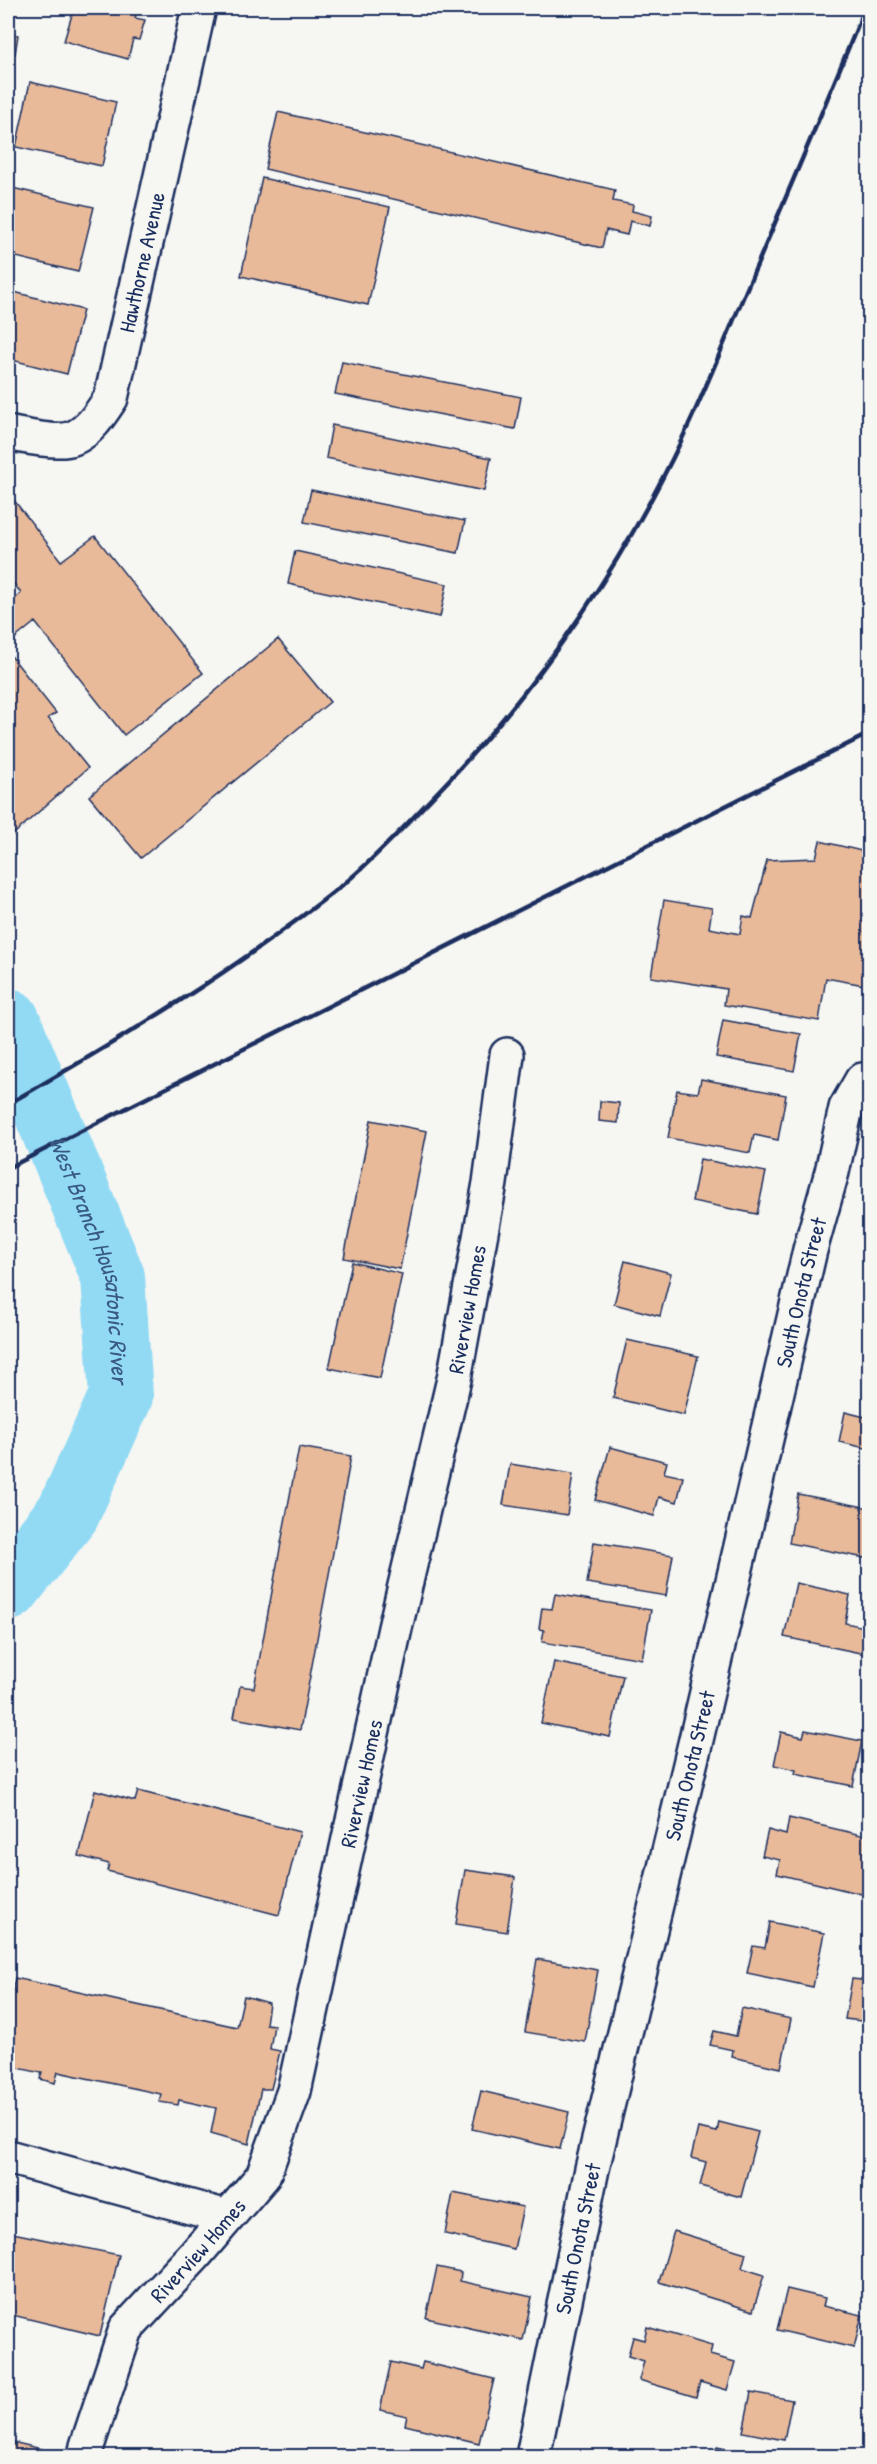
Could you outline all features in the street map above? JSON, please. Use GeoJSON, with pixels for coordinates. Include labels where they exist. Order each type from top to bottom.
{"type":"FeatureCollection","features":[{"type":"Feature","properties":{"kind":"street","name":"Hawthorne Avenue"},"geometry":{"type":"LineString","coordinates":[[8,433],[37,439],[72,439],[97,420],[111,398],[200,8]]}},
{"type":"Feature","properties":{"kind":"street","name":"Riverview Homes"},"geometry":{"type":"LineString","coordinates":[[85,2457],[126,2330],[263,2176],[294,2091],[395,1628],[454,1379],[490,1184],[507,1055]]}},
{"type":"Feature","properties":{"kind":"street","name":"South Onota Street"},"geometry":{"type":"LineString","coordinates":[[533,2457],[592,2169],[692,1756],[790,1335],[832,1172],[846,1107],[866,1079]]}},
{"type":"Feature","properties":{"kind":"street"},"geometry":{"type":"LineString","coordinates":[[8,2157],[227,2217]]}},
{"type":"Feature","properties":{"kind":"building"},"geometry":{"type":"Polygon","coordinates":[[[74,8],[138,8],[135,18],[145,20],[139,40],[133,39],[128,59],[64,41],[74,8]]]}},
{"type":"Feature","properties":{"kind":"building"},"geometry":{"type":"Polygon","coordinates":[[[8,33],[18,35],[15,54],[8,52],[8,33]]]}},
{"type":"Feature","properties":{"kind":"building"},"geometry":{"type":"Polygon","coordinates":[[[30,82],[116,102],[102,166],[16,147],[30,82]]]}},
{"type":"Feature","properties":{"kind":"building"},"geometry":{"type":"Polygon","coordinates":[[[278,112],[615,190],[613,201],[633,205],[632,211],[652,216],[650,226],[630,221],[627,235],[606,230],[602,248],[265,169],[278,112]]]}},
{"type":"Feature","properties":{"kind":"building"},"geometry":{"type":"Polygon","coordinates":[[[262,178],[390,207],[368,305],[241,276],[262,178]]]}},
{"type":"Feature","properties":{"kind":"building"},"geometry":{"type":"Polygon","coordinates":[[[8,187],[94,207],[78,272],[8,255],[8,187]]]}},
{"type":"Feature","properties":{"kind":"building"},"geometry":{"type":"Polygon","coordinates":[[[14,292],[83,310],[67,374],[8,359],[8,317],[14,292]]]}},
{"type":"Feature","properties":{"kind":"building"},"geometry":{"type":"Polygon","coordinates":[[[342,362],[521,397],[515,429],[335,394],[342,362]]]}},
{"type":"Feature","properties":{"kind":"building"},"geometry":{"type":"Polygon","coordinates":[[[332,425],[491,458],[484,491],[326,458],[332,425]]]}},
{"type":"Feature","properties":{"kind":"building"},"geometry":{"type":"Polygon","coordinates":[[[311,490],[465,521],[458,553],[304,522],[311,490]]]}},
{"type":"Feature","properties":{"kind":"building"},"geometry":{"type":"Polygon","coordinates":[[[10,495],[61,561],[95,536],[203,673],[124,735],[35,622],[8,644],[8,606],[21,593],[8,576],[8,497],[10,495]]]}},
{"type":"Feature","properties":{"kind":"building"},"geometry":{"type":"Polygon","coordinates":[[[295,551],[447,584],[440,617],[288,584],[295,551]]]}},
{"type":"Feature","properties":{"kind":"building"},"geometry":{"type":"Polygon","coordinates":[[[278,639],[330,702],[141,858],[89,796],[278,639]]]}},
{"type":"Feature","properties":{"kind":"building"},"geometry":{"type":"Polygon","coordinates":[[[8,652],[56,713],[48,718],[88,768],[8,839],[8,652]]]}},
{"type":"Feature","properties":{"kind":"building"},"geometry":{"type":"Polygon","coordinates":[[[820,841],[870,853],[870,986],[826,978],[819,1021],[724,1005],[726,989],[651,977],[664,900],[712,908],[709,928],[740,934],[743,916],[752,918],[767,860],[816,858],[820,841]]]}},
{"type":"Feature","properties":{"kind":"building"},"geometry":{"type":"Polygon","coordinates":[[[723,1020],[801,1034],[794,1071],[716,1057],[723,1020]]]}},
{"type":"Feature","properties":{"kind":"building"},"geometry":{"type":"Polygon","coordinates":[[[701,1079],[786,1095],[778,1140],[754,1135],[750,1153],[668,1138],[677,1090],[698,1093],[701,1079]]]}},
{"type":"Feature","properties":{"kind":"building"},"geometry":{"type":"Polygon","coordinates":[[[600,1101],[619,1103],[618,1123],[599,1121],[600,1101]]]}},
{"type":"Feature","properties":{"kind":"building"},"geometry":{"type":"Polygon","coordinates":[[[371,1120],[427,1131],[400,1269],[344,1258],[371,1120]]]}},
{"type":"Feature","properties":{"kind":"building"},"geometry":{"type":"Polygon","coordinates":[[[700,1159],[766,1172],[757,1214],[692,1201],[700,1159]]]}},
{"type":"Feature","properties":{"kind":"building"},"geometry":{"type":"Polygon","coordinates":[[[625,1261],[671,1273],[660,1316],[614,1304],[625,1261]]]}},
{"type":"Feature","properties":{"kind":"building"},"geometry":{"type":"Polygon","coordinates":[[[352,1262],[402,1274],[380,1378],[329,1368],[352,1262]]]}},
{"type":"Feature","properties":{"kind":"building"},"geometry":{"type":"Polygon","coordinates":[[[627,1340],[698,1356],[684,1415],[613,1398],[627,1340]]]}},
{"type":"Feature","properties":{"kind":"building"},"geometry":{"type":"Polygon","coordinates":[[[867,1408],[870,1408],[870,1449],[839,1442],[845,1412],[865,1417],[867,1408]]]}},
{"type":"Feature","properties":{"kind":"building"},"geometry":{"type":"Polygon","coordinates":[[[299,1447],[351,1456],[300,1730],[234,1718],[240,1686],[254,1688],[299,1447]]]}},
{"type":"Feature","properties":{"kind":"building"},"geometry":{"type":"Polygon","coordinates":[[[610,1447],[667,1462],[664,1473],[683,1477],[677,1502],[659,1497],[654,1516],[595,1500],[610,1447]]]}},
{"type":"Feature","properties":{"kind":"building"},"geometry":{"type":"Polygon","coordinates":[[[510,1464],[573,1474],[567,1515],[503,1505],[510,1464]]]}},
{"type":"Feature","properties":{"kind":"building"},"geometry":{"type":"Polygon","coordinates":[[[798,1494],[870,1508],[870,1559],[789,1543],[798,1494]]]}},
{"type":"Feature","properties":{"kind":"building"},"geometry":{"type":"Polygon","coordinates":[[[594,1542],[673,1555],[666,1596],[587,1583],[594,1542]]]}},
{"type":"Feature","properties":{"kind":"building"},"geometry":{"type":"Polygon","coordinates":[[[796,1583],[850,1595],[845,1623],[870,1628],[870,1655],[784,1637],[796,1583]]]}},
{"type":"Feature","properties":{"kind":"building"},"geometry":{"type":"Polygon","coordinates":[[[555,1594],[651,1610],[642,1659],[542,1642],[544,1630],[539,1629],[542,1608],[552,1609],[555,1594]]]}},
{"type":"Feature","properties":{"kind":"building"},"geometry":{"type":"Polygon","coordinates":[[[554,1662],[623,1676],[610,1737],[541,1723],[554,1662]]]}},
{"type":"Feature","properties":{"kind":"building"},"geometry":{"type":"Polygon","coordinates":[[[805,1730],[862,1741],[853,1786],[795,1774],[796,1770],[774,1765],[781,1732],[803,1737],[805,1730]]]}},
{"type":"Feature","properties":{"kind":"building"},"geometry":{"type":"Polygon","coordinates":[[[95,1790],[135,1801],[138,1791],[300,1832],[279,1915],[107,1871],[109,1864],[79,1856],[95,1790]]]}},
{"type":"Feature","properties":{"kind":"building"},"geometry":{"type":"Polygon","coordinates":[[[789,1818],[870,1837],[870,1880],[866,1895],[777,1874],[780,1860],[762,1856],[768,1830],[786,1835],[789,1818]]]}},
{"type":"Feature","properties":{"kind":"building"},"geometry":{"type":"Polygon","coordinates":[[[465,1870],[515,1877],[507,1932],[456,1924],[465,1870]]]}},
{"type":"Feature","properties":{"kind":"building"},"geometry":{"type":"Polygon","coordinates":[[[770,1922],[824,1933],[813,1987],[747,1973],[753,1946],[765,1948],[770,1922]]]}},
{"type":"Feature","properties":{"kind":"building"},"geometry":{"type":"Polygon","coordinates":[[[537,1959],[598,1970],[585,2042],[525,2032],[537,1959]]]}},
{"type":"Feature","properties":{"kind":"building"},"geometry":{"type":"Polygon","coordinates":[[[15,1978],[237,2027],[244,1996],[269,2003],[266,2024],[274,2025],[270,2049],[280,2051],[271,2089],[261,2089],[249,2144],[211,2133],[216,2108],[179,2100],[178,2105],[159,2102],[161,2094],[58,2072],[55,2083],[40,2079],[42,2073],[8,2066],[8,1988],[13,1989],[15,1978]]]}},
{"type":"Feature","properties":{"kind":"building"},"geometry":{"type":"Polygon","coordinates":[[[852,1979],[870,1981],[870,2022],[845,2019],[852,1979]]]}},
{"type":"Feature","properties":{"kind":"building"},"geometry":{"type":"Polygon","coordinates":[[[742,2008],[791,2019],[781,2068],[732,2057],[733,2050],[710,2045],[714,2031],[736,2036],[742,2008]]]}},
{"type":"Feature","properties":{"kind":"building"},"geometry":{"type":"Polygon","coordinates":[[[481,2091],[569,2112],[560,2149],[472,2129],[481,2091]]]}},
{"type":"Feature","properties":{"kind":"building"},"geometry":{"type":"Polygon","coordinates":[[[719,2122],[758,2132],[741,2197],[700,2186],[706,2162],[691,2158],[698,2128],[717,2132],[719,2122]]]}},
{"type":"Feature","properties":{"kind":"building"},"geometry":{"type":"Polygon","coordinates":[[[453,2193],[523,2207],[514,2249],[445,2234],[453,2193]]]}},
{"type":"Feature","properties":{"kind":"building"},"geometry":{"type":"Polygon","coordinates":[[[674,2231],[746,2253],[742,2268],[764,2275],[753,2311],[659,2282],[674,2231]]]}},
{"type":"Feature","properties":{"kind":"building"},"geometry":{"type":"Polygon","coordinates":[[[8,2232],[119,2255],[100,2336],[8,2314],[8,2232]]]}},
{"type":"Feature","properties":{"kind":"building"},"geometry":{"type":"Polygon","coordinates":[[[437,2267],[461,2272],[460,2281],[532,2297],[523,2340],[426,2318],[437,2267]]]}},
{"type":"Feature","properties":{"kind":"building"},"geometry":{"type":"Polygon","coordinates":[[[787,2289],[825,2298],[823,2306],[862,2315],[854,2348],[777,2330],[787,2289]]]}},
{"type":"Feature","properties":{"kind":"building"},"geometry":{"type":"Polygon","coordinates":[[[647,2327],[712,2346],[710,2355],[735,2362],[727,2390],[700,2382],[696,2397],[639,2380],[644,2361],[628,2356],[633,2337],[644,2340],[647,2327]]]}},
{"type":"Feature","properties":{"kind":"building"},"geometry":{"type":"Polygon","coordinates":[[[391,2362],[421,2369],[423,2362],[494,2379],[479,2443],[405,2425],[407,2416],[380,2410],[391,2362]]]}},
{"type":"Feature","properties":{"kind":"building"},"geometry":{"type":"Polygon","coordinates":[[[751,2392],[792,2400],[784,2440],[743,2432],[751,2392]]]}},
{"type":"Feature","properties":{"kind":"building"},"geometry":{"type":"Polygon","coordinates":[[[8,2441],[71,2456],[8,2456],[8,2441]]]}},
{"type":"Feature","properties":{"kind":"building"},"geometry":{"type":"Polygon","coordinates":[[[717,2447],[748,2453],[748,2456],[715,2456],[717,2447]]]}},
{"type":"Feature","properties":{"kind":"waterway","name":"West Branch Housatonic River"},"geometry":{"type":"LineString","coordinates":[[8,1020],[113,1277],[121,1396],[68,1513],[8,1589]]}},
{"type":"Feature","properties":{"kind":"railway"},"geometry":{"type":"LineString","coordinates":[[8,1104],[223,973],[345,883],[387,844],[462,766],[527,689],[586,608],[639,522],[674,455],[716,363],[865,8]]}},
{"type":"Feature","properties":{"kind":"railway"},"geometry":{"type":"LineString","coordinates":[[8,1168],[870,733]]}}]}
